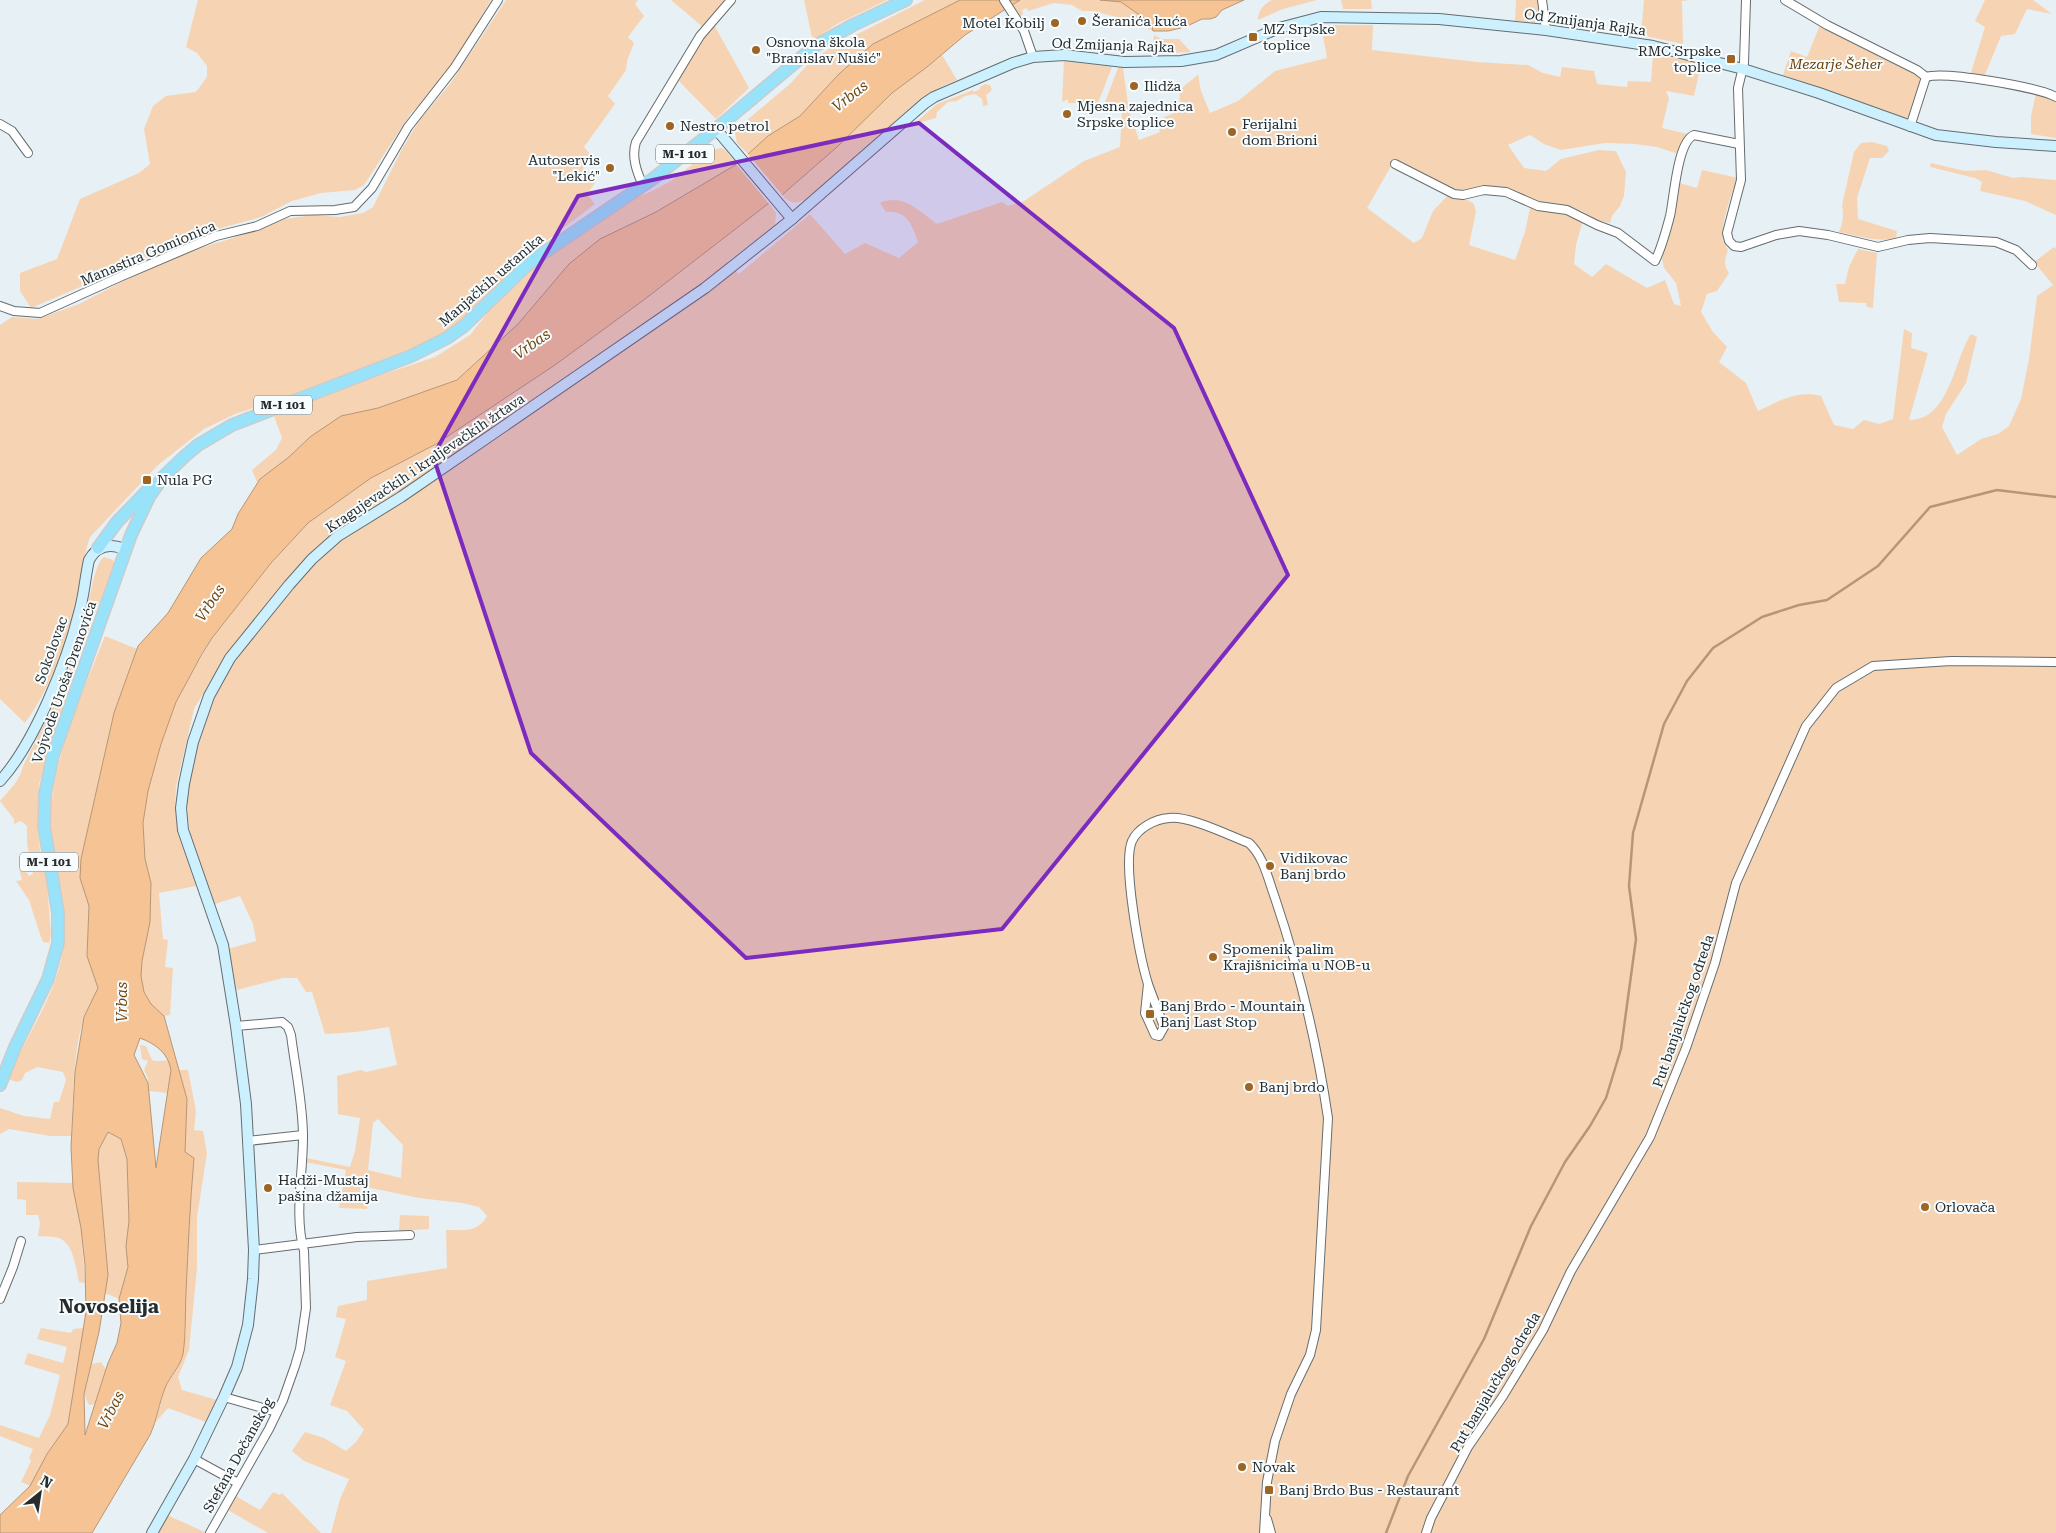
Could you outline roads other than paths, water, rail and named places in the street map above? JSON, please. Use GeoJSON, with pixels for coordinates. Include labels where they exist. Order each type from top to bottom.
{"type":"FeatureCollection","features":[{"type":"Feature","properties":{"kind":"main road","name":"Manjačkih ustanika"},"geometry":{"type":"LineString","coordinates":[[126,550],[149,498],[163,477],[198,445],[232,425],[411,356],[447,338],[464,326],[538,256],[644,186],[716,130],[815,46],[853,25],[906,0]]}},
{"type":"Feature","properties":{"kind":"main road"},"geometry":{"type":"LineString","coordinates":[[98,548],[117,522],[163,477]]}},
{"type":"Feature","properties":{"kind":"main road","name":"Vojvode Uroša Drenovića"},"geometry":{"type":"LineString","coordinates":[[0,1084],[15,1047],[48,979],[57,952],[60,922],[44,826],[47,782],[56,745],[126,550]]}},
{"type":"Feature","properties":{"kind":"street","name":"Manastira Gomionica"},"geometry":{"type":"LineString","coordinates":[[0,306],[14,311],[40,313],[216,236],[257,226],[290,211],[354,208],[372,188],[408,127],[455,67],[498,0]]}},
{"type":"Feature","properties":{"kind":"street"},"geometry":{"type":"LineString","coordinates":[[644,186],[637,172],[634,151],[636,142],[700,36],[731,0]]}},
{"type":"Feature","properties":{"kind":"street"},"geometry":{"type":"LineString","coordinates":[[1004,0],[1029,43],[1033,57]]}},
{"type":"Feature","properties":{"kind":"street"},"geometry":{"type":"LineString","coordinates":[[1542,0],[1546,30]]}},
{"type":"Feature","properties":{"kind":"street"},"geometry":{"type":"LineString","coordinates":[[1746,0],[1743,69],[1738,88],[1741,180],[1735,196],[1727,233],[1729,241],[1734,246],[1744,247],[1769,237],[1799,232],[1828,235],[1878,247],[1919,238],[1965,240],[1996,242],[2012,247],[2032,265]]}},
{"type":"Feature","properties":{"kind":"street"},"geometry":{"type":"LineString","coordinates":[[1785,0],[1827,24],[1917,70],[1926,77],[1944,75],[2001,83],[2036,89],[2056,97]]}},
{"type":"Feature","properties":{"kind":"street","name":"Od Zmijanja Rajka"},"geometry":{"type":"LineString","coordinates":[[792,219],[925,103],[998,69],[1033,57],[1064,55],[1140,63],[1196,60],[1224,52],[1292,24],[1329,16],[1440,19],[1546,30],[1653,46],[1743,69],[1936,135],[2056,146]]}},
{"type":"Feature","properties":{"kind":"street"},"geometry":{"type":"LineString","coordinates":[[1910,127],[1926,77]]}},
{"type":"Feature","properties":{"kind":"street"},"geometry":{"type":"LineString","coordinates":[[0,124],[12,131],[28,153]]}},
{"type":"Feature","properties":{"kind":"street"},"geometry":{"type":"LineString","coordinates":[[716,130],[792,219]]}},
{"type":"Feature","properties":{"kind":"street"},"geometry":{"type":"LineString","coordinates":[[1395,164],[1454,194],[1463,195],[1490,190],[1506,192],[1538,206],[1572,212],[1597,226],[1618,233],[1655,261],[1670,216],[1681,155],[1689,138],[1694,135],[1739,144]]}},
{"type":"Feature","properties":{"kind":"street","name":"Kragujevačkih i kraljevačkih žrtava"},"geometry":{"type":"LineString","coordinates":[[152,1533],[194,1459],[240,1359],[248,1325],[254,1279],[245,1088],[236,1026],[223,945],[183,830],[181,808],[193,742],[209,696],[230,658],[312,559],[338,536],[401,497],[706,288],[792,219]]}},
{"type":"Feature","properties":{"kind":"street"},"geometry":{"type":"LineString","coordinates":[[98,548],[115,546],[126,550]]}},
{"type":"Feature","properties":{"kind":"street","name":"Sokolovac"},"geometry":{"type":"LineString","coordinates":[[0,782],[22,751],[62,667],[80,610],[89,560],[98,548]]}},
{"type":"Feature","properties":{"kind":"street","name":"Put banjalučkog odreda"},"geometry":{"type":"LineString","coordinates":[[1426,1533],[1431,1518],[1468,1447],[1503,1396],[1543,1330],[1571,1271],[1650,1137],[1686,1048],[1712,971],[1736,883],[1806,726],[1836,688],[1873,666],[1952,661],[2056,662]]}},
{"type":"Feature","properties":{"kind":"street"},"geometry":{"type":"LineString","coordinates":[[1148,984],[1145,1013],[1155,1035],[1159,1036],[1164,1027],[1148,984],[1140,954],[1131,891],[1129,859],[1131,843],[1136,835],[1154,822],[1170,817],[1194,822],[1249,843],[1255,849],[1265,869],[1290,943],[1324,1092],[1328,1118],[1316,1330],[1310,1355],[1291,1394],[1275,1441],[1267,1482],[1264,1533]]}},
{"type":"Feature","properties":{"kind":"street","name":"Stefana Dečanskog"},"geometry":{"type":"LineString","coordinates":[[210,1533],[266,1437],[277,1412],[295,1366],[306,1308],[300,1204],[303,1135],[291,1035],[288,1027],[282,1022],[277,1021],[236,1026]]}},
{"type":"Feature","properties":{"kind":"street"},"geometry":{"type":"LineString","coordinates":[[248,1141],[303,1135]]}},
{"type":"Feature","properties":{"kind":"street"},"geometry":{"type":"LineString","coordinates":[[254,1250],[372,1235],[410,1235]]}},
{"type":"Feature","properties":{"kind":"street"},"geometry":{"type":"LineString","coordinates":[[0,1299],[21,1241]]}},
{"type":"Feature","properties":{"kind":"street"},"geometry":{"type":"LineString","coordinates":[[0,1273],[9,1276]]}},
{"type":"Feature","properties":{"kind":"street"},"geometry":{"type":"LineString","coordinates":[[224,1397],[277,1412]]}},
{"type":"Feature","properties":{"kind":"street"},"geometry":{"type":"LineString","coordinates":[[194,1459],[238,1483]]}},
{"type":"Feature","properties":{"kind":"street"},"geometry":{"type":"LineString","coordinates":[[1266,1515],[1271,1533]]}},
{"type":"Feature","properties":{"kind":"water","name":"Vrbas"},"geometry":{"type":"Polygon","coordinates":[[[960,0],[1020,0],[965,35],[892,93],[837,147],[782,195],[645,299],[555,365],[436,444],[371,478],[308,523],[271,563],[212,638],[202,654],[176,702],[161,744],[148,791],[143,823],[145,859],[151,883],[150,922],[141,976],[144,992],[151,1004],[164,1016],[187,1099],[185,1152],[194,1158],[183,1354],[180,1363],[165,1388],[150,1435],[92,1533],[0,1533],[0,1515],[30,1486],[47,1454],[68,1424],[86,1312],[85,1265],[81,1228],[73,1188],[71,1147],[75,1072],[84,1017],[98,988],[87,956],[89,906],[80,878],[81,859],[114,713],[138,646],[168,613],[201,558],[232,529],[238,514],[260,479],[289,457],[310,437],[341,416],[378,408],[457,380],[518,324],[569,264],[600,239],[656,212],[737,164],[768,136],[800,116],[839,74],[873,44],[960,0]],[[140,1038],[134,1055],[148,1083],[156,1168],[171,1070],[164,1054],[151,1043],[140,1038]],[[108,1132],[99,1149],[98,1160],[108,1275],[99,1332],[84,1394],[85,1435],[108,1363],[117,1343],[121,1323],[119,1299],[128,1267],[126,1246],[129,1221],[127,1159],[121,1139],[108,1132]]]}},
{"type":"Feature","properties":{"kind":"water"},"geometry":{"type":"Polygon","coordinates":[[[1100,0],[1244,0],[1222,10],[1216,17],[1202,19],[1185,27],[1168,31],[1153,31],[1151,23],[1121,2],[1100,0]]]}},
{"type":"Feature","properties":{"kind":"waterway"},"geometry":{"type":"LineString","coordinates":[[1386,1533],[1408,1476],[1484,1339],[1531,1226],[1565,1162],[1590,1126],[1606,1098],[1621,1049],[1636,939],[1629,886],[1633,833],[1664,724],[1687,681],[1713,648],[1762,617],[1799,605],[1827,600],[1878,566],[1930,507],[1997,490],[2056,497]]}},
{"type":"Feature","properties":{"kind":"place","name":"Šeranića kuća"},"geometry":{"type":"Point","coordinates":[1082,21]}},
{"type":"Feature","properties":{"kind":"place","name":"Motel Kobilj"},"geometry":{"type":"Point","coordinates":[1055,23]}},
{"type":"Feature","properties":{"kind":"place","name":"MZ Srpske toplice"},"geometry":{"type":"Point","coordinates":[1253,37]}},
{"type":"Feature","properties":{"kind":"place","name":"Osnovna škola \"Branislav Nušić\""},"geometry":{"type":"Point","coordinates":[756,50]}},
{"type":"Feature","properties":{"kind":"place","name":"RMC Srpske toplice"},"geometry":{"type":"Point","coordinates":[1731,59]}},
{"type":"Feature","properties":{"kind":"place","name":"Ilidža"},"geometry":{"type":"Point","coordinates":[1134,86]}},
{"type":"Feature","properties":{"kind":"place","name":"Mjesna zajednica Srpske toplice"},"geometry":{"type":"Point","coordinates":[1067,114]}},
{"type":"Feature","properties":{"kind":"place","name":"Nestro petrol"},"geometry":{"type":"Point","coordinates":[670,126]}},
{"type":"Feature","properties":{"kind":"place","name":"Ferijalni dom Brioni"},"geometry":{"type":"Point","coordinates":[1232,132]}},
{"type":"Feature","properties":{"kind":"place","name":"Autoservis \"Lekić\""},"geometry":{"type":"Point","coordinates":[610,168]}},
{"type":"Feature","properties":{"kind":"place","name":"Nula PG"},"geometry":{"type":"Point","coordinates":[147,480]}},
{"type":"Feature","properties":{"kind":"place","name":"Vidikovac Banj brdo"},"geometry":{"type":"Point","coordinates":[1270,866]}},
{"type":"Feature","properties":{"kind":"place","name":"Spomenik palim Krajišnicima u NOB-u"},"geometry":{"type":"Point","coordinates":[1213,957]}},
{"type":"Feature","properties":{"kind":"place","name":"Banj Brdo - Mountain Banj Last Stop"},"geometry":{"type":"Point","coordinates":[1150,1014]}},
{"type":"Feature","properties":{"kind":"place","name":"Banj brdo"},"geometry":{"type":"Point","coordinates":[1249,1087]}},
{"type":"Feature","properties":{"kind":"place","name":"Hadži-Mustaj pašina džamija"},"geometry":{"type":"Point","coordinates":[268,1188]}},
{"type":"Feature","properties":{"kind":"place","name":"Orlovača"},"geometry":{"type":"Point","coordinates":[1925,1207]}},
{"type":"Feature","properties":{"kind":"place","name":"Novak"},"geometry":{"type":"Point","coordinates":[1242,1467]}},
{"type":"Feature","properties":{"kind":"place","name":"Banj Brdo Bus - Restaurant"},"geometry":{"type":"Point","coordinates":[1269,1490]}},
{"type":"Feature","properties":{"kind":"district","name":"Novoselija"},"geometry":{"type":"Point","coordinates":[109,1306]}},
{"type":"Feature","properties":{"kind":"park label","name":"Mezarje Šeher"},"geometry":{"type":"Point","coordinates":[1836,64]}}]}
